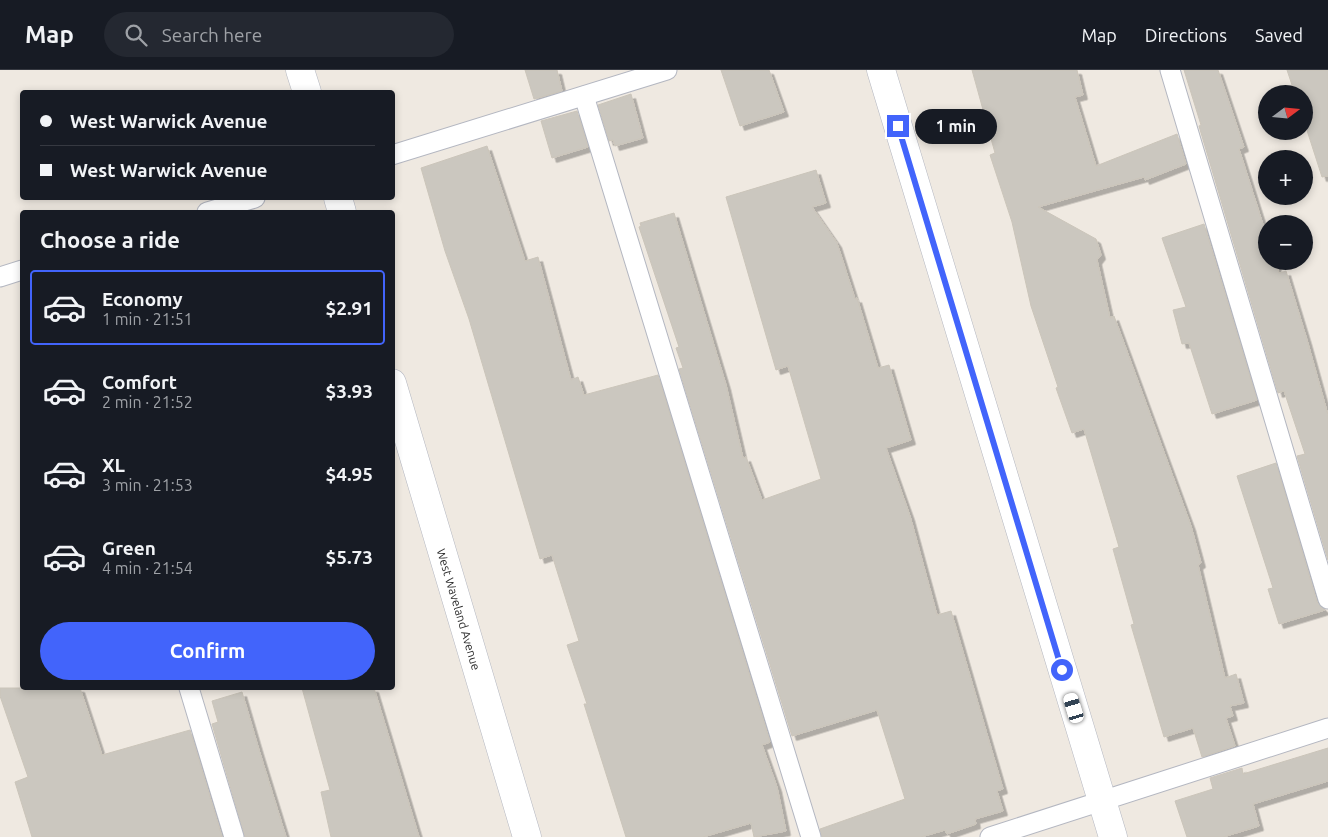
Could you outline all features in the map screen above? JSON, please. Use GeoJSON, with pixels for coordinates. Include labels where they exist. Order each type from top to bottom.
{"type":"FeatureCollection","features":[{"type":"Feature","properties":{"kind":"street"},"geometry":{"type":"LineString","coordinates":[[300,70],[306,90]]}},
{"type":"Feature","properties":{"kind":"street"},"geometry":{"type":"LineString","coordinates":[[881,70],[1113,837]]}},
{"type":"Feature","properties":{"kind":"street","name":"West Waveland Avenue"},"geometry":{"type":"LineString","coordinates":[[395,393],[527,837]]}},
{"type":"Feature","properties":{"kind":"lane"},"geometry":{"type":"LineString","coordinates":[[395,154],[667,70]]}},
{"type":"Feature","properties":{"kind":"lane"},"geometry":{"type":"LineString","coordinates":[[1170,70],[1328,599]]}},
{"type":"Feature","properties":{"kind":"lane"},"geometry":{"type":"LineString","coordinates":[[584,96],[811,837]]}},
{"type":"Feature","properties":{"kind":"lane"},"geometry":{"type":"LineString","coordinates":[[214,210],[248,200]]}},
{"type":"Feature","properties":{"kind":"lane"},"geometry":{"type":"LineString","coordinates":[[0,277],[20,271]]}},
{"type":"Feature","properties":{"kind":"lane"},"geometry":{"type":"LineString","coordinates":[[191,690],[234,837]]}},
{"type":"Feature","properties":{"kind":"lane"},"geometry":{"type":"LineString","coordinates":[[990,837],[1328,728]]}},
{"type":"Feature","properties":{"kind":"building"},"geometry":{"type":"Polygon","coordinates":[[[525,70],[557,70],[562,91],[534,99],[525,70]]]}},
{"type":"Feature","properties":{"kind":"building"},"geometry":{"type":"Polygon","coordinates":[[[721,70],[769,70],[784,112],[740,126],[721,70]]]}},
{"type":"Feature","properties":{"kind":"building"},"geometry":{"type":"Polygon","coordinates":[[[972,70],[1077,70],[1083,95],[1075,97],[1096,166],[1177,134],[1186,164],[1145,180],[1144,177],[1038,207],[1096,239],[1101,255],[1097,260],[1110,318],[1114,316],[1191,526],[1201,563],[1198,565],[1225,678],[1236,674],[1244,703],[1230,706],[1233,716],[1226,718],[1235,746],[1202,757],[1193,728],[1164,737],[1131,625],[1134,624],[1113,549],[1119,547],[1084,429],[1072,433],[1056,388],[1058,387],[1031,306],[1012,222],[990,155],[995,153],[972,70]]]}},
{"type":"Feature","properties":{"kind":"building"},"geometry":{"type":"Polygon","coordinates":[[[1184,70],[1218,70],[1244,147],[1239,149],[1260,215],[1258,215],[1258,270],[1278,270],[1279,273],[1286,271],[1328,415],[1328,560],[1297,456],[1305,454],[1284,391],[1278,393],[1199,126],[1201,125],[1184,70]]]}},
{"type":"Feature","properties":{"kind":"building"},"geometry":{"type":"Polygon","coordinates":[[[1287,70],[1328,70],[1328,176],[1322,177],[1310,140],[1313,140],[1313,85],[1292,85],[1287,70]]]}},
{"type":"Feature","properties":{"kind":"building"},"geometry":{"type":"Polygon","coordinates":[[[631,94],[643,138],[615,146],[613,140],[609,141],[598,105],[631,94]]]}},
{"type":"Feature","properties":{"kind":"building"},"geometry":{"type":"Polygon","coordinates":[[[577,111],[588,147],[552,158],[541,121],[577,111]]]}},
{"type":"Feature","properties":{"kind":"building"},"geometry":{"type":"Polygon","coordinates":[[[487,146],[525,261],[538,257],[571,380],[578,377],[584,395],[658,375],[770,742],[762,745],[777,787],[786,831],[754,837],[751,823],[703,837],[626,837],[584,704],[587,704],[567,645],[579,641],[552,555],[540,559],[469,319],[445,251],[421,168],[487,146]]]}},
{"type":"Feature","properties":{"kind":"building"},"geometry":{"type":"Polygon","coordinates":[[[816,170],[826,203],[812,207],[837,243],[855,299],[857,298],[878,368],[889,365],[911,440],[886,448],[910,516],[937,615],[951,611],[1003,789],[997,791],[1003,811],[975,819],[976,824],[947,834],[945,830],[921,837],[822,837],[820,829],[905,799],[877,710],[792,736],[679,369],[683,368],[676,348],[679,347],[639,227],[641,226],[640,223],[674,213],[726,385],[743,458],[746,457],[762,500],[821,479],[788,366],[776,370],[726,197],[816,170]]]}},
{"type":"Feature","properties":{"kind":"building"},"geometry":{"type":"Polygon","coordinates":[[[1204,224],[1257,400],[1212,414],[1189,343],[1182,344],[1173,310],[1186,307],[1162,238],[1204,224]]]}},
{"type":"Feature","properties":{"kind":"building"},"geometry":{"type":"Polygon","coordinates":[[[1276,463],[1317,602],[1325,610],[1279,624],[1268,589],[1273,588],[1237,476],[1276,463]]]}},
{"type":"Feature","properties":{"kind":"building"},"geometry":{"type":"Polygon","coordinates":[[[0,688],[20,688],[20,690],[81,690],[102,755],[190,730],[222,837],[32,837],[15,782],[28,777],[0,696],[0,688]]]}},
{"type":"Feature","properties":{"kind":"building"},"geometry":{"type":"Polygon","coordinates":[[[303,690],[375,690],[419,837],[331,837],[321,792],[330,790],[303,690]]]}},
{"type":"Feature","properties":{"kind":"building"},"geometry":{"type":"Polygon","coordinates":[[[242,692],[286,837],[245,837],[212,724],[218,722],[212,701],[242,692]]]}},
{"type":"Feature","properties":{"kind":"building"},"geometry":{"type":"Polygon","coordinates":[[[1328,748],[1328,781],[1253,804],[1259,826],[1223,837],[1187,837],[1175,801],[1213,789],[1210,778],[1242,768],[1243,774],[1328,748]]]}},
{"type":"Feature","properties":{"kind":"route"},"geometry":{"type":"LineString","coordinates":[[898,126],[1062,670]]}}]}
